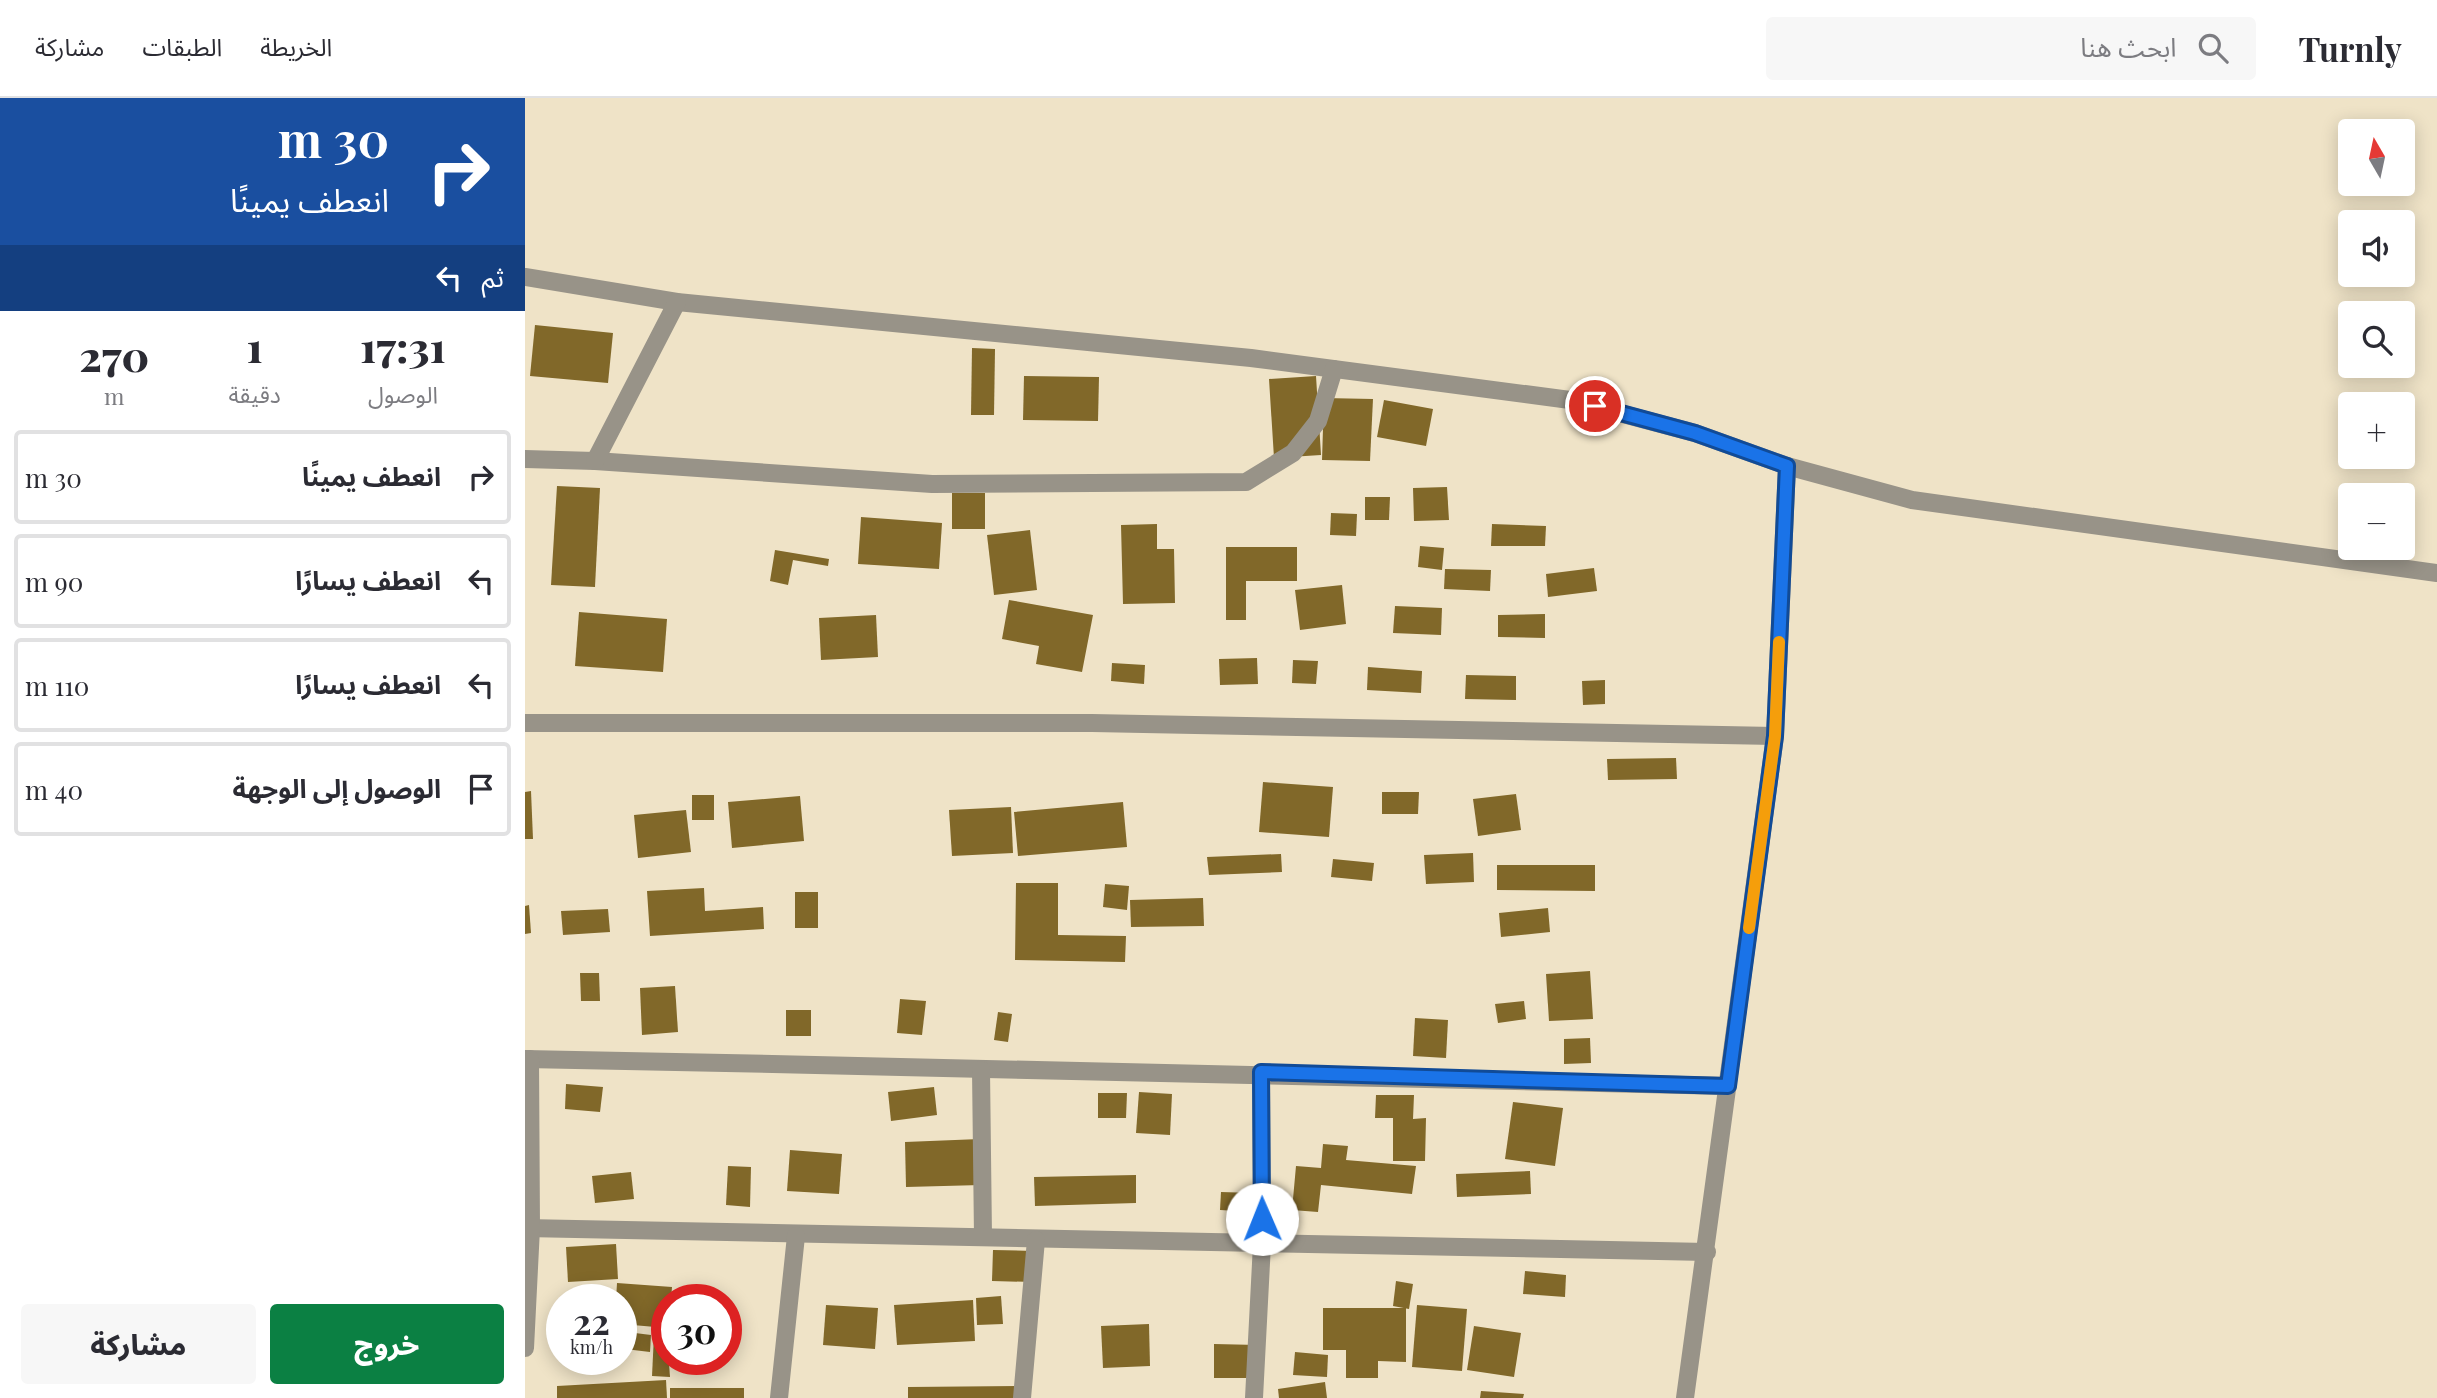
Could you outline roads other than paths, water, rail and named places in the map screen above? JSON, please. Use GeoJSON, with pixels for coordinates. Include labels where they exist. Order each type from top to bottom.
{"type":"FeatureCollection","features":[{"type":"Feature","properties":{"kind":"street"},"geometry":{"type":"LineString","coordinates":[[525,278],[677,302],[1334,369],[1570,400],[1695,433],[1787,466],[1912,500],[2437,573]]}},
{"type":"Feature","properties":{"kind":"street"},"geometry":{"type":"LineString","coordinates":[[595,460],[677,302]]}},
{"type":"Feature","properties":{"kind":"street"},"geometry":{"type":"LineString","coordinates":[[525,459],[595,460],[932,484],[1246,482],[1293,453],[1318,421],[1334,369]]}},
{"type":"Feature","properties":{"kind":"street"},"geometry":{"type":"LineString","coordinates":[[1685,1398],[1707,1252],[1775,736],[1787,466]]}},
{"type":"Feature","properties":{"kind":"street"},"geometry":{"type":"LineString","coordinates":[[525,723],[1092,723],[1775,736]]}},
{"type":"Feature","properties":{"kind":"street"},"geometry":{"type":"LineString","coordinates":[[525,1348],[528,1228],[527,1059],[981,1070],[1261,1072],[1728,1086]]}},
{"type":"Feature","properties":{"kind":"street"},"geometry":{"type":"LineString","coordinates":[[981,1070],[983,1237]]}},
{"type":"Feature","properties":{"kind":"street"},"geometry":{"type":"LineString","coordinates":[[1254,1398],[1262,1244],[1261,1072]]}},
{"type":"Feature","properties":{"kind":"street"},"geometry":{"type":"LineString","coordinates":[[528,1228],[796,1236],[983,1237],[1707,1252]]}},
{"type":"Feature","properties":{"kind":"street"},"geometry":{"type":"LineString","coordinates":[[779,1398],[796,1236]]}},
{"type":"Feature","properties":{"kind":"street"},"geometry":{"type":"LineString","coordinates":[[1022,1398],[1036,1240]]}}]}
